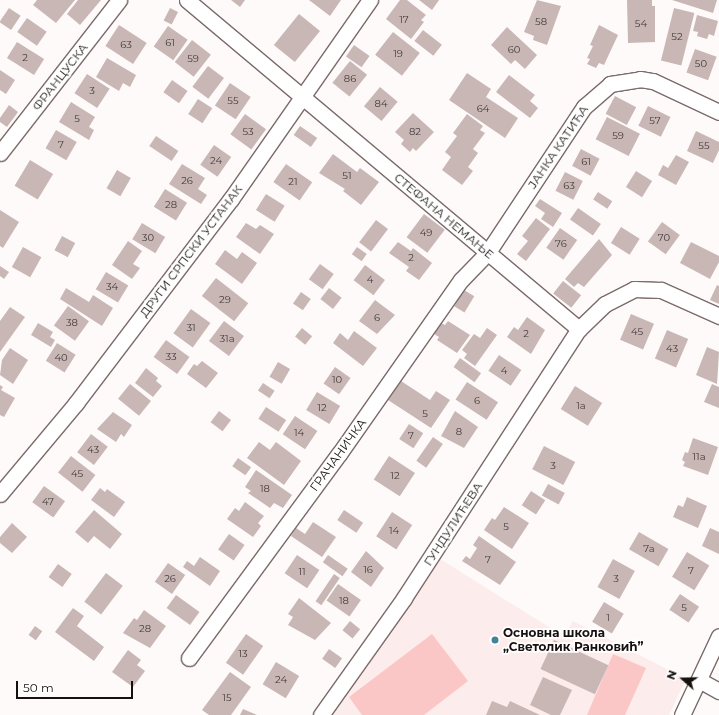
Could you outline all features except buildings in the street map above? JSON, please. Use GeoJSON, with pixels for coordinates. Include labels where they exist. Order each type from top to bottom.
{"type":"FeatureCollection","features":[{"type":"Feature","properties":{"kind":"street","name":"ФРАНЦУСКА"},"geometry":{"type":"LineString","coordinates":[[0,153],[119,0]]}},
{"type":"Feature","properties":{"kind":"street","name":"СТЕФАНА НЕМАЊЕ"},"geometry":{"type":"LineString","coordinates":[[187,0],[579,329]]}},
{"type":"Feature","properties":{"kind":"street","name":"ДРУГИ СРПСКИ УСТАНАК"},"geometry":{"type":"LineString","coordinates":[[0,494],[126,339],[231,199],[370,0]]}},
{"type":"Feature","properties":{"kind":"street","name":"ЈАНКА КАТИЋА"},"geometry":{"type":"LineString","coordinates":[[488,252],[584,107],[610,84],[634,79],[653,81],[719,112]]}},
{"type":"Feature","properties":{"kind":"street","name":"ГРАЧАНИЧКА"},"geometry":{"type":"LineString","coordinates":[[189,658],[339,454],[461,280],[488,252]]}},
{"type":"Feature","properties":{"kind":"street"},"geometry":{"type":"LineString","coordinates":[[579,329],[604,304],[634,289],[660,290],[719,316]]}},
{"type":"Feature","properties":{"kind":"street","name":"ГУНДУЛИЋЕВА"},"geometry":{"type":"LineString","coordinates":[[321,715],[404,598],[579,329]]}},
{"type":"Feature","properties":{"kind":"street"},"geometry":{"type":"LineString","coordinates":[[682,715],[719,636]]}},
{"type":"Feature","properties":{"kind":"street"},"geometry":{"type":"LineString","coordinates":[[699,680],[719,691]]}},
{"type":"Feature","properties":{"kind":"shaded area","name":"Основна школа „Светолик Ранковић”"},"geometry":{"type":"Polygon","coordinates":[[[437,557],[549,627],[565,635],[573,621],[686,679],[669,715],[331,715],[437,557]]]}},
{"type":"Feature","properties":{"kind":"shaded area"},"geometry":{"type":"Polygon","coordinates":[[[432,634],[468,681],[424,715],[362,715],[349,697],[432,634]]]}},
{"type":"Feature","properties":{"kind":"shaded area"},"geometry":{"type":"Polygon","coordinates":[[[613,654],[646,668],[625,715],[587,715],[613,654]]]}},
{"type":"Feature","properties":{"kind":"place","name":"Основна школа „Светолик Ранковић”"},"geometry":{"type":"Point","coordinates":[495,640]}}]}
